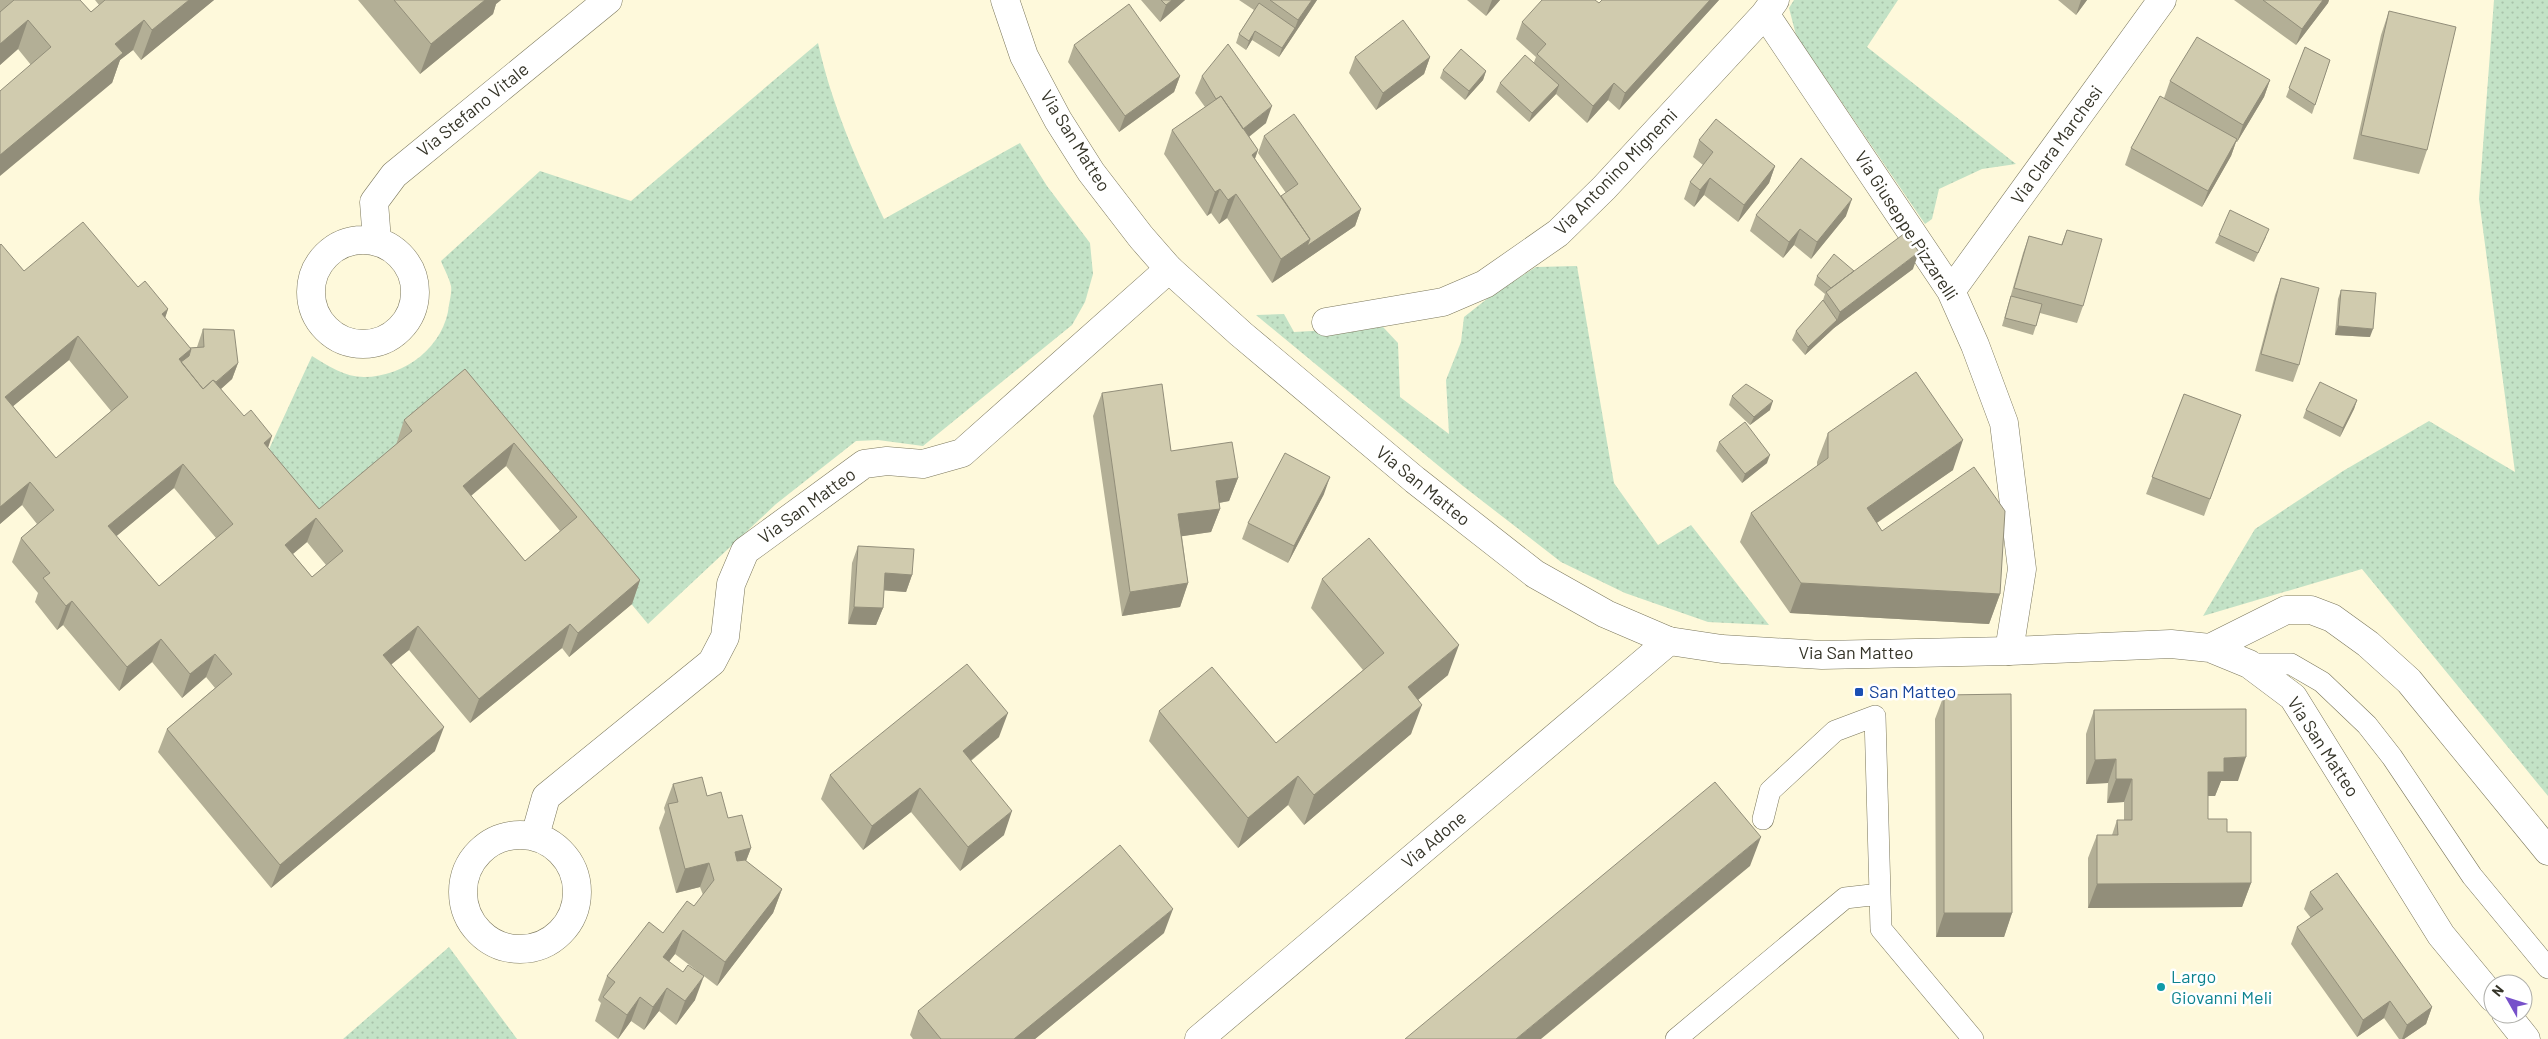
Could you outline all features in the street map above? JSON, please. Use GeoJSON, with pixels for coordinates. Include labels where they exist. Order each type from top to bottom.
{"type":"FeatureCollection","features":[{"type":"Feature","properties":{"kind":"street","name":"Via Stefano Vitale"},"geometry":{"type":"LineString","coordinates":[[377,241],[374,202],[394,175],[608,0]]}},
{"type":"Feature","properties":{"kind":"street","name":"Via San Matteo"},"geometry":{"type":"LineString","coordinates":[[1005,0],[1024,56],[1058,120],[1091,172],[1169,269],[1240,334],[1362,436],[1535,574],[1606,614],[1669,641],[1722,649],[1822,655],[2009,651],[2171,644],[2210,648],[2249,664],[2293,697],[2441,935],[2483,986]]}},
{"type":"Feature","properties":{"kind":"street","name":"Via Clara Marchesi"},"geometry":{"type":"LineString","coordinates":[[1951,290],[2162,0]]}},
{"type":"Feature","properties":{"kind":"street","name":"Via Giuseppe Pizzarelli"},"geometry":{"type":"LineString","coordinates":[[1770,7],[1951,290],[1975,345],[2004,423],[2022,569],[2009,651]]}},
{"type":"Feature","properties":{"kind":"street","name":"Via Antonino Mignemi"},"geometry":{"type":"LineString","coordinates":[[1326,322],[1442,302],[1485,284],[1558,233],[1604,188],[1770,7]]}},
{"type":"Feature","properties":{"kind":"street","name":"Via San Matteo"},"geometry":{"type":"LineString","coordinates":[[535,836],[546,797],[712,662],[725,637],[731,584],[745,551],[864,464],[887,461],[923,464],[962,453],[1169,269]]}},
{"type":"Feature","properties":{"kind":"street"},"geometry":{"type":"LineString","coordinates":[[2210,648],[2286,610],[2311,610],[2332,618],[2368,644],[2409,681],[2548,851]]}},
{"type":"Feature","properties":{"kind":"street","name":"Via Adone"},"geometry":{"type":"LineString","coordinates":[[1199,1039],[1669,641]]}},
{"type":"Feature","properties":{"kind":"street"},"geometry":{"type":"LineString","coordinates":[[511,835],[535,836],[557,847],[571,866],[577,889],[574,913],[560,933],[540,946],[516,950],[493,944],[474,928],[463,906],[462,882],[472,860],[489,843],[511,835]]}},
{"type":"Feature","properties":{"kind":"street"},"geometry":{"type":"LineString","coordinates":[[2514,1024],[2526,1039]]}},
{"type":"Feature","properties":{"kind":"lane"},"geometry":{"type":"LineString","coordinates":[[2249,664],[2290,664],[2322,682],[2367,725],[2392,757],[2472,876],[2548,968]]}},
{"type":"Feature","properties":{"kind":"lane"},"geometry":{"type":"LineString","coordinates":[[1763,819],[1770,791],[1836,731],[1875,716],[1881,929],[1973,1039]]}},
{"type":"Feature","properties":{"kind":"lane"},"geometry":{"type":"LineString","coordinates":[[1676,1039],[1845,898],[1880,894]]}},
{"type":"Feature","properties":{"kind":"green space"},"geometry":{"type":"Polygon","coordinates":[[[1794,0],[1898,0],[1867,47],[2016,164],[1982,169],[1939,189],[1932,219],[1925,224],[1796,35],[1789,8],[1794,0]]]}},
{"type":"Feature","properties":{"kind":"green space"},"geometry":{"type":"Polygon","coordinates":[[[2494,0],[2548,0],[2548,796],[2362,569],[2203,616],[2255,529],[2343,471],[2429,421],[2515,472],[2479,199],[2494,0]]]}},
{"type":"Feature","properties":{"kind":"green space"},"geometry":{"type":"Polygon","coordinates":[[[818,43],[838,111],[884,219],[1020,143],[1047,186],[1090,243],[1093,274],[1085,302],[1072,325],[923,446],[878,440],[856,441],[776,504],[648,624],[456,393],[404,455],[310,533],[264,460],[312,356],[324,364],[357,377],[379,376],[394,372],[408,365],[431,346],[440,334],[446,320],[451,288],[441,261],[540,171],[631,201],[818,43]]]}},
{"type":"Feature","properties":{"kind":"green space"},"geometry":{"type":"Polygon","coordinates":[[[1577,266],[1614,483],[1658,545],[1691,525],[1769,625],[1708,622],[1625,593],[1561,562],[1463,486],[1256,315],[1284,314],[1294,332],[1383,327],[1398,343],[1400,397],[1449,434],[1446,380],[1461,342],[1464,317],[1497,291],[1536,267],[1577,266]]]}},
{"type":"Feature","properties":{"kind":"green space"},"geometry":{"type":"Polygon","coordinates":[[[449,947],[517,1039],[343,1039],[449,947]]]}},
{"type":"Feature","properties":{"kind":"building"},"geometry":{"type":"Polygon","coordinates":[[[14,0],[80,0],[91,12],[105,0],[189,0],[152,30],[144,20],[115,44],[123,53],[0,155],[0,91],[51,47],[28,20],[0,44],[0,12],[14,0]]]}},
{"type":"Feature","properties":{"kind":"building"},"geometry":{"type":"Polygon","coordinates":[[[394,0],[485,0],[431,44],[394,0]]]}},
{"type":"Feature","properties":{"kind":"building"},"geometry":{"type":"Polygon","coordinates":[[[1161,0],[1172,0],[1166,5],[1161,0]]]}},
{"type":"Feature","properties":{"kind":"building"},"geometry":{"type":"Polygon","coordinates":[[[1270,0],[1312,0],[1298,20],[1270,0]]]}},
{"type":"Feature","properties":{"kind":"building"},"geometry":{"type":"Polygon","coordinates":[[[1542,0],[1595,0],[1599,3],[1602,0],[1710,0],[1625,93],[1614,83],[1593,106],[1537,54],[1546,44],[1522,22],[1542,0]]]}},
{"type":"Feature","properties":{"kind":"building"},"geometry":{"type":"Polygon","coordinates":[[[2263,0],[2323,0],[2302,29],[2263,0]]]}},
{"type":"Feature","properties":{"kind":"building"},"geometry":{"type":"Polygon","coordinates":[[[1259,3],[1295,28],[1282,48],[1255,31],[1249,41],[1239,34],[1259,3]]]}},
{"type":"Feature","properties":{"kind":"building"},"geometry":{"type":"Polygon","coordinates":[[[1129,4],[1180,76],[1125,116],[1074,45],[1129,4]]]}},
{"type":"Feature","properties":{"kind":"building"},"geometry":{"type":"Polygon","coordinates":[[[2389,11],[2456,27],[2427,150],[2361,135],[2389,11]]]}},
{"type":"Feature","properties":{"kind":"building"},"geometry":{"type":"Polygon","coordinates":[[[1403,20],[1430,57],[1383,93],[1355,57],[1403,20]]]}},
{"type":"Feature","properties":{"kind":"building"},"geometry":{"type":"Polygon","coordinates":[[[2197,37],[2270,80],[2243,125],[2170,81],[2197,37]]]}},
{"type":"Feature","properties":{"kind":"building"},"geometry":{"type":"Polygon","coordinates":[[[1228,44],[1272,106],[1243,129],[1221,96],[1216,99],[1202,76],[1228,44]]]}},
{"type":"Feature","properties":{"kind":"building"},"geometry":{"type":"Polygon","coordinates":[[[2305,47],[2330,60],[2315,105],[2289,88],[2305,47]]]}},
{"type":"Feature","properties":{"kind":"building"},"geometry":{"type":"Polygon","coordinates":[[[1461,49],[1486,71],[1469,91],[1443,70],[1461,49]]]}},
{"type":"Feature","properties":{"kind":"building"},"geometry":{"type":"Polygon","coordinates":[[[1525,55],[1559,85],[1532,113],[1500,83],[1525,55]]]}},
{"type":"Feature","properties":{"kind":"building"},"geometry":{"type":"Polygon","coordinates":[[[1221,96],[1258,150],[1252,155],[1310,239],[1281,259],[1236,194],[1228,200],[1220,189],[1215,192],[1172,130],[1221,96]]]}},
{"type":"Feature","properties":{"kind":"building"},"geometry":{"type":"Polygon","coordinates":[[[2160,96],[2237,139],[2208,191],[2131,148],[2160,96]]]}},
{"type":"Feature","properties":{"kind":"building"},"geometry":{"type":"Polygon","coordinates":[[[1294,114],[1361,209],[1307,246],[1310,239],[1281,196],[1298,184],[1264,136],[1294,114]]]}},
{"type":"Feature","properties":{"kind":"building"},"geometry":{"type":"Polygon","coordinates":[[[1716,119],[1775,166],[1744,205],[1710,178],[1700,190],[1690,182],[1713,152],[1699,140],[1716,119]]]}},
{"type":"Feature","properties":{"kind":"building"},"geometry":{"type":"Polygon","coordinates":[[[1801,158],[1852,199],[1817,242],[1800,229],[1789,242],[1756,215],[1801,158]]]}},
{"type":"Feature","properties":{"kind":"building"},"geometry":{"type":"Polygon","coordinates":[[[2230,210],[2269,229],[2258,253],[2219,235],[2230,210]]]}},
{"type":"Feature","properties":{"kind":"building"},"geometry":{"type":"Polygon","coordinates":[[[83,222],[138,287],[145,281],[168,309],[162,314],[191,349],[179,359],[203,389],[213,380],[244,416],[251,410],[272,436],[264,443],[319,509],[412,431],[404,420],[465,369],[640,580],[578,633],[570,624],[479,699],[418,626],[383,655],[444,727],[280,865],[167,729],[232,674],[215,654],[190,674],[161,639],[127,667],[72,601],[66,606],[43,578],[50,573],[21,538],[54,510],[30,482],[0,507],[1,244],[24,271],[83,222]],[[78,336],[5,397],[56,458],[128,397],[78,336]],[[514,443],[463,486],[525,561],[577,517],[514,443]],[[183,464],[108,526],[159,586],[233,524],[183,464]],[[316,518],[285,545],[312,577],[343,551],[316,518]]]}},
{"type":"Feature","properties":{"kind":"building"},"geometry":{"type":"Polygon","coordinates":[[[2067,230],[2102,239],[2083,306],[2014,288],[2029,236],[2062,245],[2067,230]]]}},
{"type":"Feature","properties":{"kind":"building"},"geometry":{"type":"Polygon","coordinates":[[[1905,233],[1919,252],[1840,312],[1826,292],[1905,233]]]}},
{"type":"Feature","properties":{"kind":"building"},"geometry":{"type":"Polygon","coordinates":[[[1834,254],[1854,271],[1831,288],[1817,276],[1834,254]]]}},
{"type":"Feature","properties":{"kind":"building"},"geometry":{"type":"Polygon","coordinates":[[[2281,278],[2319,288],[2299,365],[2261,354],[2281,278]]]}},
{"type":"Feature","properties":{"kind":"building"},"geometry":{"type":"Polygon","coordinates":[[[2341,290],[2376,293],[2373,329],[2338,326],[2341,290]]]}},
{"type":"Feature","properties":{"kind":"building"},"geometry":{"type":"Polygon","coordinates":[[[2011,296],[2042,304],[2036,326],[2005,318],[2011,296]]]}},
{"type":"Feature","properties":{"kind":"building"},"geometry":{"type":"Polygon","coordinates":[[[1823,300],[1837,320],[1808,347],[1796,331],[1823,300]]]}},
{"type":"Feature","properties":{"kind":"building"},"geometry":{"type":"Polygon","coordinates":[[[203,329],[234,330],[238,363],[216,382],[213,380],[203,389],[181,362],[189,356],[190,348],[204,347],[203,329]]]}},
{"type":"Feature","properties":{"kind":"building"},"geometry":{"type":"Polygon","coordinates":[[[1916,372],[1963,440],[1867,508],[1882,531],[1974,467],[2005,511],[2000,594],[1801,583],[1751,513],[1828,458],[1828,433],[1916,372]]]}},
{"type":"Feature","properties":{"kind":"building"},"geometry":{"type":"Polygon","coordinates":[[[2320,382],[2357,400],[2343,428],[2306,410],[2320,382]]]}},
{"type":"Feature","properties":{"kind":"building"},"geometry":{"type":"Polygon","coordinates":[[[1162,384],[1171,451],[1232,442],[1238,478],[1216,481],[1220,509],[1178,514],[1188,583],[1130,592],[1102,393],[1162,384]]]}},
{"type":"Feature","properties":{"kind":"building"},"geometry":{"type":"Polygon","coordinates":[[[1746,384],[1773,401],[1754,417],[1732,396],[1746,384]]]}},
{"type":"Feature","properties":{"kind":"building"},"geometry":{"type":"Polygon","coordinates":[[[2184,394],[2241,415],[2210,499],[2152,477],[2184,394]]]}},
{"type":"Feature","properties":{"kind":"building"},"geometry":{"type":"Polygon","coordinates":[[[1745,422],[1770,455],[1745,474],[1719,442],[1745,422]]]}},
{"type":"Feature","properties":{"kind":"building"},"geometry":{"type":"Polygon","coordinates":[[[1285,453],[1330,477],[1294,546],[1248,523],[1285,453]]]}},
{"type":"Feature","properties":{"kind":"building"},"geometry":{"type":"Polygon","coordinates":[[[1369,538],[1459,645],[1408,687],[1422,705],[1314,795],[1298,776],[1248,818],[1159,711],[1212,667],[1276,743],[1384,653],[1322,579],[1369,538]]]}},
{"type":"Feature","properties":{"kind":"building"},"geometry":{"type":"Polygon","coordinates":[[[858,546],[914,549],[912,575],[885,573],[883,608],[854,607],[858,546]]]}},
{"type":"Feature","properties":{"kind":"building"},"geometry":{"type":"Polygon","coordinates":[[[967,664],[1008,713],[963,751],[1012,811],[968,847],[920,788],[872,826],[830,775],[967,664]]]}},
{"type":"Feature","properties":{"kind":"building"},"geometry":{"type":"Polygon","coordinates":[[[2011,694],[2012,913],[1944,913],[1944,695],[2011,694]]]}},
{"type":"Feature","properties":{"kind":"building"},"geometry":{"type":"Polygon","coordinates":[[[2246,709],[2246,757],[2224,758],[2224,772],[2208,772],[2208,819],[2227,819],[2227,832],[2251,832],[2251,883],[2097,884],[2097,835],[2118,835],[2117,820],[2132,820],[2132,779],[2116,779],[2116,759],[2095,760],[2094,710],[2246,709]]]}},
{"type":"Feature","properties":{"kind":"building"},"geometry":{"type":"Polygon","coordinates":[[[702,777],[707,796],[721,792],[728,818],[742,815],[751,848],[735,852],[737,861],[745,860],[782,889],[725,962],[683,930],[663,957],[683,972],[688,965],[704,976],[685,1001],[667,988],[653,1007],[640,997],[627,1015],[603,997],[615,982],[607,976],[649,922],[663,933],[687,901],[694,906],[714,880],[709,863],[685,869],[668,804],[678,802],[673,784],[702,777]]]}},
{"type":"Feature","properties":{"kind":"building"},"geometry":{"type":"Polygon","coordinates":[[[1715,782],[1761,837],[1516,1039],[1405,1039],[1715,782]]]}},
{"type":"Feature","properties":{"kind":"building"},"geometry":{"type":"Polygon","coordinates":[[[1120,845],[1173,909],[1014,1039],[941,1039],[918,1011],[1120,845]]]}},
{"type":"Feature","properties":{"kind":"building"},"geometry":{"type":"Polygon","coordinates":[[[2337,873],[2432,1007],[2407,1025],[2390,1001],[2363,1020],[2297,927],[2323,909],[2310,892],[2337,873]]]}},
{"type":"Feature","properties":{"kind":"place","name":"San Matteo"},"geometry":{"type":"Point","coordinates":[1859,692]}},
{"type":"Feature","properties":{"kind":"place","name":"Largo Giovanni Meli"},"geometry":{"type":"Point","coordinates":[2161,987]}}]}
